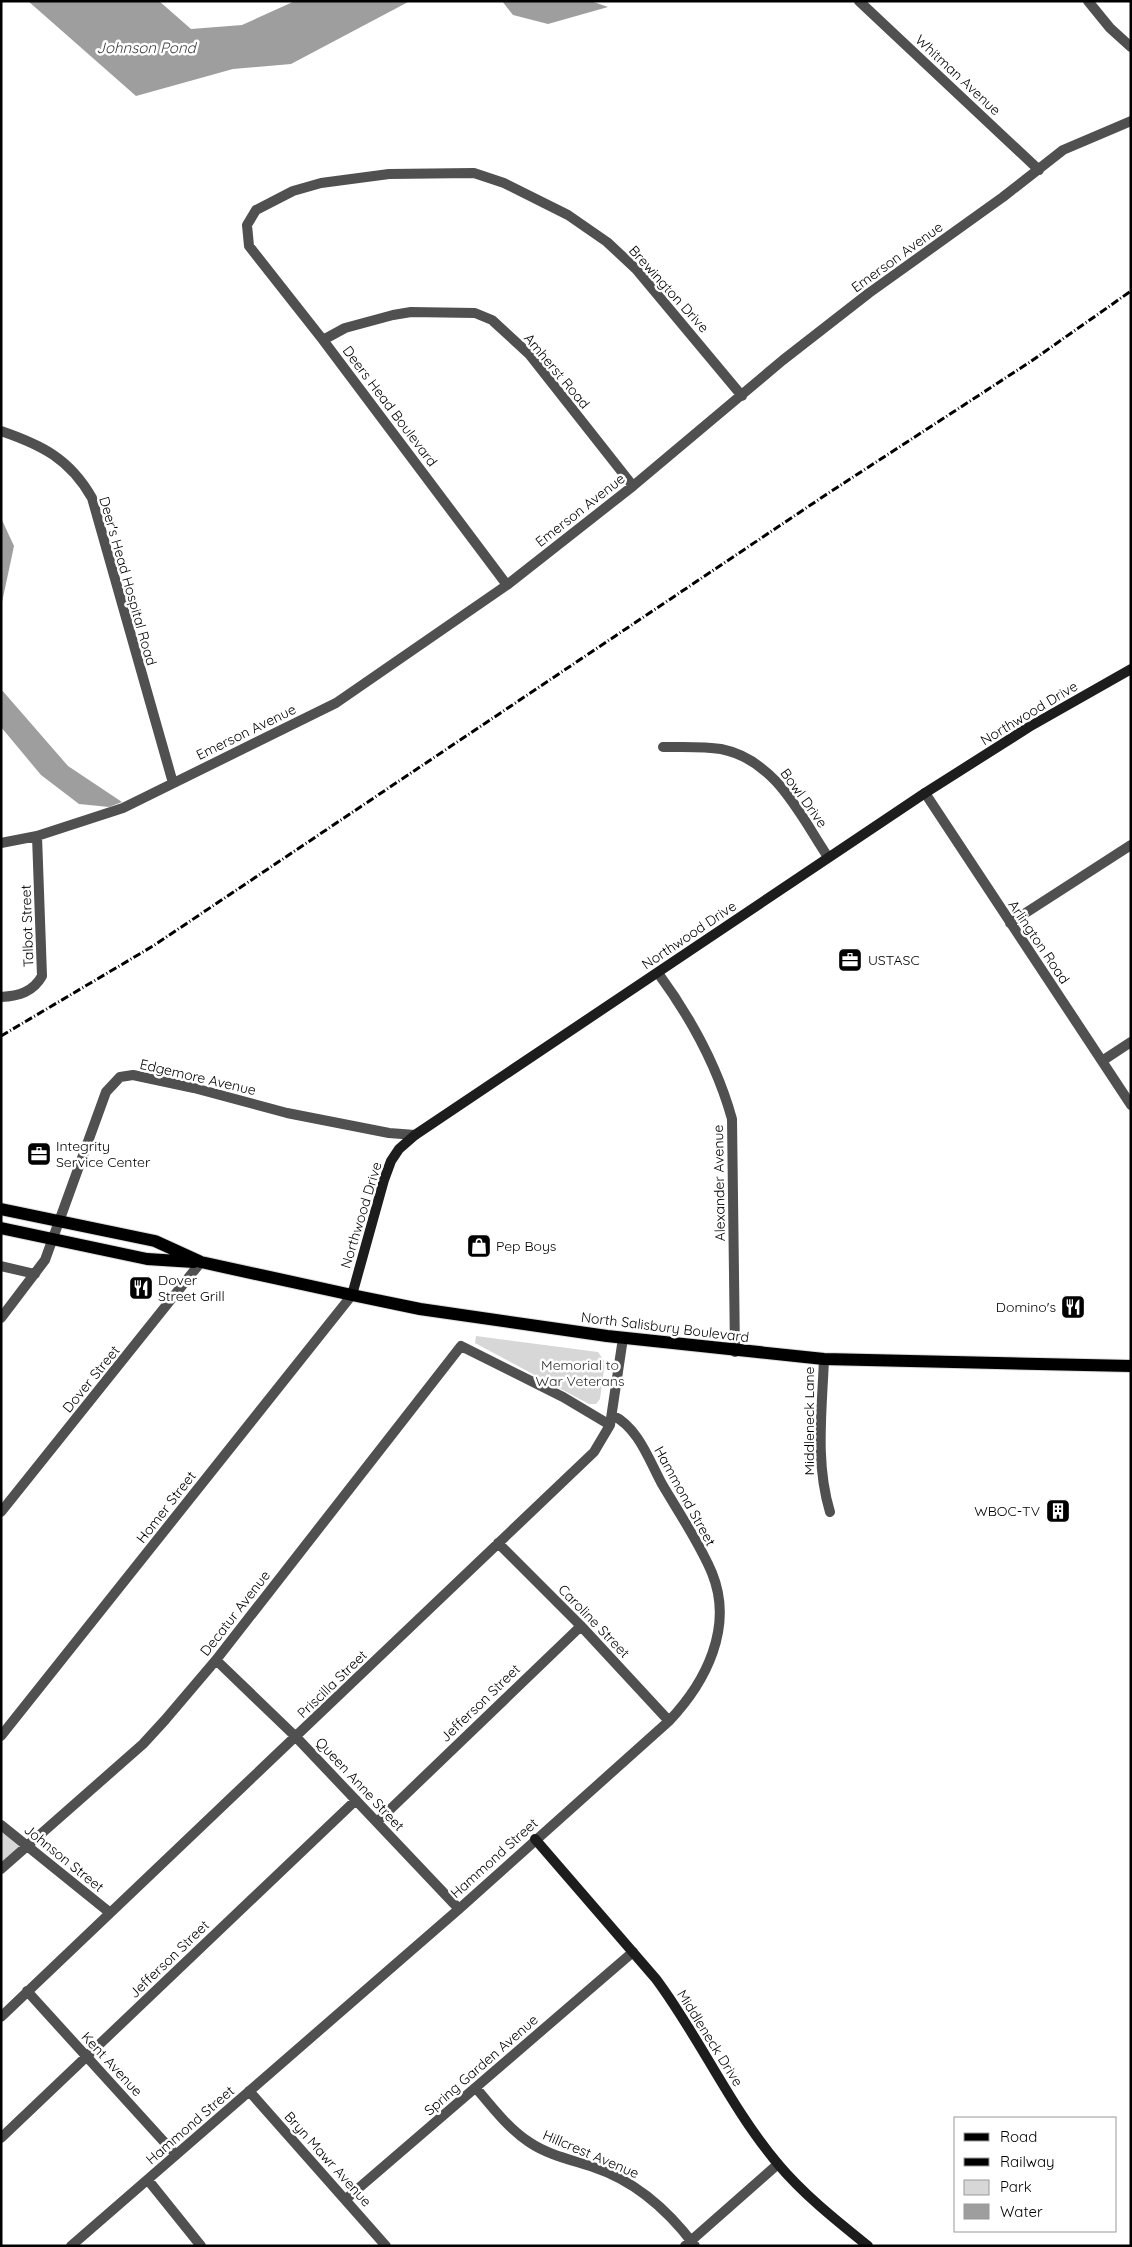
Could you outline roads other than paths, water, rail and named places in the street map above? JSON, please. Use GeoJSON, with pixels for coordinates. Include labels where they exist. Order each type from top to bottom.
{"type":"FeatureCollection","features":[{"type":"Feature","properties":{"kind":"main road","name":"North Salisbury Boulevard"},"geometry":{"type":"LineString","coordinates":[[1,1209],[155,1241],[201,1262]]}},
{"type":"Feature","properties":{"kind":"main road","name":"North Salisbury Boulevard"},"geometry":{"type":"LineString","coordinates":[[1,1228],[147,1259],[201,1262],[435,1311],[735,1352],[824,1360],[1131,1366]]}},
{"type":"Feature","properties":{"kind":"street","name":"Whitman Avenue"},"geometry":{"type":"LineString","coordinates":[[859,1],[1039,170]]}},
{"type":"Feature","properties":{"kind":"street"},"geometry":{"type":"LineString","coordinates":[[1088,1],[1110,28],[1131,47]]}},
{"type":"Feature","properties":{"kind":"street","name":"Emerson Avenue"},"geometry":{"type":"LineString","coordinates":[[1,842],[37,836],[123,808],[336,702],[507,585],[633,486],[783,360],[869,293],[1039,170],[1063,150],[1131,121]]}},
{"type":"Feature","properties":{"kind":"street","name":"Brewington Drive"},"geometry":{"type":"LineString","coordinates":[[249,246],[247,226],[256,210],[293,191],[321,183],[389,174],[474,173],[504,183],[568,215],[607,242],[642,275],[742,396]]}},
{"type":"Feature","properties":{"kind":"street","name":"Deers Head Boulevard"},"geometry":{"type":"LineString","coordinates":[[249,246],[323,340],[507,585]]}},
{"type":"Feature","properties":{"kind":"street","name":"Amherst Road"},"geometry":{"type":"LineString","coordinates":[[323,340],[345,328],[402,313],[475,313],[492,320],[529,354],[633,486]]}},
{"type":"Feature","properties":{"kind":"street","name":"Deer's Head Hospital Road"},"geometry":{"type":"LineString","coordinates":[[1,431],[36,443],[62,461],[82,481],[92,498],[173,783]]}},
{"type":"Feature","properties":{"kind":"street","name":"Northwood Drive"},"geometry":{"type":"LineString","coordinates":[[352,1295],[391,1161],[399,1150],[415,1135],[828,857],[1029,727],[1131,669]]}},
{"type":"Feature","properties":{"kind":"street","name":"Bowl Drive"},"geometry":{"type":"LineString","coordinates":[[663,747],[720,749],[745,756],[763,767],[778,782],[828,857]]}},
{"type":"Feature","properties":{"kind":"street","name":"Arlington Road"},"geometry":{"type":"LineString","coordinates":[[925,794],[1131,1105]]}},
{"type":"Feature","properties":{"kind":"street","name":"Talbot Street"},"geometry":{"type":"LineString","coordinates":[[6,997],[26,992],[36,985],[42,976],[37,836]]}},
{"type":"Feature","properties":{"kind":"street"},"geometry":{"type":"LineString","coordinates":[[1010,922],[1131,845]]}},
{"type":"Feature","properties":{"kind":"street","name":"Alexander Avenue"},"geometry":{"type":"LineString","coordinates":[[658,973],[682,1008],[707,1052],[726,1097],[732,1119],[735,1352]]}},
{"type":"Feature","properties":{"kind":"street"},"geometry":{"type":"LineString","coordinates":[[1102,1061],[1131,1042]]}},
{"type":"Feature","properties":{"kind":"street","name":"Edgemore Avenue"},"geometry":{"type":"LineString","coordinates":[[1,1318],[45,1260],[106,1092],[120,1077],[133,1075],[194,1088],[288,1113],[389,1133],[415,1135]]}},
{"type":"Feature","properties":{"kind":"street","name":"Dover Street"},"geometry":{"type":"LineString","coordinates":[[1,1512],[201,1262]]}},
{"type":"Feature","properties":{"kind":"street"},"geometry":{"type":"LineString","coordinates":[[1,1266],[35,1274]]}},
{"type":"Feature","properties":{"kind":"street","name":"Homer Street"},"geometry":{"type":"LineString","coordinates":[[1,1736],[352,1295]]}},
{"type":"Feature","properties":{"kind":"street","name":"Priscilla Street"},"geometry":{"type":"LineString","coordinates":[[1,2017],[109,1912],[296,1737],[594,1452],[611,1420],[622,1338]]}},
{"type":"Feature","properties":{"kind":"street","name":"Hammond Street"},"geometry":{"type":"LineString","coordinates":[[71,2246],[459,1909],[669,1720],[688,1702],[712,1658],[720,1611],[717,1591],[702,1553],[630,1428],[621,1419],[611,1420],[461,1346]]}},
{"type":"Feature","properties":{"kind":"street","name":"Decatur Avenue"},"geometry":{"type":"LineString","coordinates":[[1,1869],[143,1744],[216,1660],[461,1346]]}},
{"type":"Feature","properties":{"kind":"street","name":"Middleneck Lane"},"geometry":{"type":"LineString","coordinates":[[824,1360],[821,1463],[825,1495],[830,1512]]}},
{"type":"Feature","properties":{"kind":"street","name":"Caroline Street"},"geometry":{"type":"LineString","coordinates":[[498,1542],[581,1626],[669,1720]]}},
{"type":"Feature","properties":{"kind":"street","name":"Jefferson Street"},"geometry":{"type":"LineString","coordinates":[[377,1822],[581,1626]]}},
{"type":"Feature","properties":{"kind":"street","name":"Queen Anne Street"},"geometry":{"type":"LineString","coordinates":[[216,1660],[296,1737],[459,1909]]}},
{"type":"Feature","properties":{"kind":"street","name":"Jefferson Street"},"geometry":{"type":"LineString","coordinates":[[1,2138],[356,1800]]}},
{"type":"Feature","properties":{"kind":"street","name":"Johnson Street"},"geometry":{"type":"LineString","coordinates":[[1,1825],[109,1912]]}},
{"type":"Feature","properties":{"kind":"street","name":"Middleneck Drive"},"geometry":{"type":"LineString","coordinates":[[535,1839],[633,1952],[673,2002],[742,2115],[778,2164],[824,2210],[868,2246]]}},
{"type":"Feature","properties":{"kind":"street","name":"Spring Garden Avenue"},"geometry":{"type":"LineString","coordinates":[[346,2199],[633,1952]]}},
{"type":"Feature","properties":{"kind":"street","name":"Kent Avenue"},"geometry":{"type":"LineString","coordinates":[[28,1991],[176,2155]]}},
{"type":"Feature","properties":{"kind":"street","name":"Hillcrest Avenue"},"geometry":{"type":"LineString","coordinates":[[476,2088],[504,2121],[529,2142],[569,2161],[594,2168],[631,2184],[651,2198],[690,2244]]}},
{"type":"Feature","properties":{"kind":"street","name":"Bryn Mawr Avenue"},"geometry":{"type":"LineString","coordinates":[[249,2091],[386,2246]]}},
{"type":"Feature","properties":{"kind":"street"},"geometry":{"type":"LineString","coordinates":[[690,2244],[778,2164]]}},
{"type":"Feature","properties":{"kind":"street"},"geometry":{"type":"LineString","coordinates":[[148,2180],[201,2246]]}},
{"type":"Feature","properties":{"kind":"water","name":"Johnson Pond"},"geometry":{"type":"Polygon","coordinates":[[[28,1],[159,1],[191,29],[242,25],[295,1],[410,1],[291,64],[233,69],[136,96],[28,1]]]}},
{"type":"Feature","properties":{"kind":"water"},"geometry":{"type":"Polygon","coordinates":[[[502,1],[591,1],[608,7],[548,24],[513,15],[502,1]]]}},
{"type":"Feature","properties":{"kind":"water"},"geometry":{"type":"Polygon","coordinates":[[[1,518],[14,546],[1,607],[1,518]]]}},
{"type":"Feature","properties":{"kind":"water"},"geometry":{"type":"Polygon","coordinates":[[[1,689],[68,766],[122,802],[109,807],[79,804],[41,775],[1,727],[1,689]]]}},
{"type":"Feature","properties":{"kind":"railway"},"geometry":{"type":"LineString","coordinates":[[1,1036],[153,946],[824,496],[1030,362],[1131,291]]}},
{"type":"Feature","properties":{"kind":"place","name":"USTASC"},"geometry":{"type":"Point","coordinates":[850,960]}},
{"type":"Feature","properties":{"kind":"place","name":"Integrity Service Center"},"geometry":{"type":"Point","coordinates":[39,1154]}},
{"type":"Feature","properties":{"kind":"place","name":"Pep Boys"},"geometry":{"type":"Point","coordinates":[479,1246]}},
{"type":"Feature","properties":{"kind":"place","name":"Dover Street Grill"},"geometry":{"type":"Point","coordinates":[141,1288]}},
{"type":"Feature","properties":{"kind":"place","name":"Domino's"},"geometry":{"type":"Point","coordinates":[1073,1307]}},
{"type":"Feature","properties":{"kind":"place","name":"WBOC-TV"},"geometry":{"type":"Point","coordinates":[1058,1511]}},
{"type":"Feature","properties":{"kind":"park label","name":"Memorial to War Veterans"},"geometry":{"type":"Point","coordinates":[580,1374]}}]}
